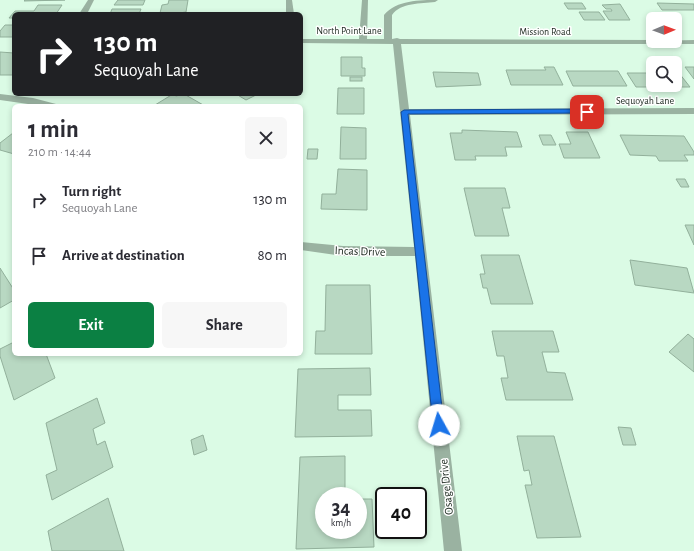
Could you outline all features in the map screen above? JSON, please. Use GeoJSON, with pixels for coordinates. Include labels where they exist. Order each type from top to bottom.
{"type":"FeatureCollection","features":[{"type":"Feature","properties":{"kind":"street"},"geometry":{"type":"LineString","coordinates":[[84,12],[91,0]]}},
{"type":"Feature","properties":{"kind":"street"},"geometry":{"type":"LineString","coordinates":[[289,0],[290,12]]}},
{"type":"Feature","properties":{"kind":"street"},"geometry":{"type":"LineString","coordinates":[[363,40],[366,0]]}},
{"type":"Feature","properties":{"kind":"street","name":"Osage Drive"},"geometry":{"type":"LineString","coordinates":[[435,0],[404,5],[390,12],[388,15],[404,112],[453,551]]}},
{"type":"Feature","properties":{"kind":"street","name":"North Point Lane"},"geometry":{"type":"LineString","coordinates":[[303,40],[392,40]]}},
{"type":"Feature","properties":{"kind":"street","name":"Mission Road"},"geometry":{"type":"LineString","coordinates":[[392,40],[694,42]]}},
{"type":"Feature","properties":{"kind":"street"},"geometry":{"type":"LineString","coordinates":[[0,97],[45,104]]}},
{"type":"Feature","properties":{"kind":"street","name":"Sequoyah Lane"},"geometry":{"type":"LineString","coordinates":[[404,112],[694,111]]}},
{"type":"Feature","properties":{"kind":"street","name":"Incas Drive"},"geometry":{"type":"LineString","coordinates":[[303,246],[343,251],[419,252]]}},
{"type":"Feature","properties":{"kind":"building"},"geometry":{"type":"Polygon","coordinates":[[[25,0],[65,0],[24,1],[25,0]]]}},
{"type":"Feature","properties":{"kind":"building"},"geometry":{"type":"Polygon","coordinates":[[[118,0],[145,0],[143,5],[114,5],[118,0]]]}},
{"type":"Feature","properties":{"kind":"building"},"geometry":{"type":"Polygon","coordinates":[[[169,0],[188,0],[186,12],[160,12],[162,5],[168,4],[169,0]]]}},
{"type":"Feature","properties":{"kind":"building"},"geometry":{"type":"Polygon","coordinates":[[[564,3],[582,3],[586,9],[568,9],[564,3]]]}},
{"type":"Feature","properties":{"kind":"building"},"geometry":{"type":"Polygon","coordinates":[[[657,3],[694,4],[694,10],[662,10],[657,3]]]}},
{"type":"Feature","properties":{"kind":"building"},"geometry":{"type":"Polygon","coordinates":[[[620,4],[630,20],[609,20],[603,11],[612,11],[611,9],[606,9],[602,5],[620,4]]]}},
{"type":"Feature","properties":{"kind":"building"},"geometry":{"type":"Polygon","coordinates":[[[38,5],[62,5],[57,12],[14,12],[34,11],[38,5]]]}},
{"type":"Feature","properties":{"kind":"building"},"geometry":{"type":"Polygon","coordinates":[[[112,9],[141,9],[140,12],[111,12],[112,9]]]}},
{"type":"Feature","properties":{"kind":"building"},"geometry":{"type":"Polygon","coordinates":[[[579,12],[599,12],[605,20],[584,20],[579,12]]]}},
{"type":"Feature","properties":{"kind":"building"},"geometry":{"type":"Polygon","coordinates":[[[5,25],[12,25],[12,37],[0,37],[0,31],[5,25]]]}},
{"type":"Feature","properties":{"kind":"building"},"geometry":{"type":"Polygon","coordinates":[[[0,52],[12,53],[12,75],[0,75],[0,52]]]}},
{"type":"Feature","properties":{"kind":"building"},"geometry":{"type":"Polygon","coordinates":[[[341,57],[362,57],[362,68],[365,68],[365,76],[341,76],[341,57]]]}},
{"type":"Feature","properties":{"kind":"building"},"geometry":{"type":"Polygon","coordinates":[[[544,67],[554,67],[563,85],[511,85],[506,70],[546,70],[544,67]]]}},
{"type":"Feature","properties":{"kind":"building"},"geometry":{"type":"Polygon","coordinates":[[[685,67],[694,67],[694,79],[685,67]]]}},
{"type":"Feature","properties":{"kind":"building"},"geometry":{"type":"Polygon","coordinates":[[[566,71],[618,71],[627,86],[573,86],[566,71]]]}},
{"type":"Feature","properties":{"kind":"building"},"geometry":{"type":"Polygon","coordinates":[[[433,72],[478,73],[481,85],[436,87],[433,72]]]}},
{"type":"Feature","properties":{"kind":"building"},"geometry":{"type":"Polygon","coordinates":[[[627,73],[646,73],[646,87],[636,87],[627,73]]]}},
{"type":"Feature","properties":{"kind":"building"},"geometry":{"type":"Polygon","coordinates":[[[350,77],[362,77],[362,81],[350,81],[350,77]]]}},
{"type":"Feature","properties":{"kind":"building"},"geometry":{"type":"Polygon","coordinates":[[[682,77],[690,87],[682,87],[682,77]]]}},
{"type":"Feature","properties":{"kind":"building"},"geometry":{"type":"Polygon","coordinates":[[[338,88],[364,88],[364,114],[337,114],[338,88]]]}},
{"type":"Feature","properties":{"kind":"building"},"geometry":{"type":"Polygon","coordinates":[[[170,96],[188,96],[202,104],[157,104],[170,96]]]}},
{"type":"Feature","properties":{"kind":"building"},"geometry":{"type":"Polygon","coordinates":[[[239,96],[254,96],[246,100],[239,96]]]}},
{"type":"Feature","properties":{"kind":"building"},"geometry":{"type":"Polygon","coordinates":[[[341,127],[366,128],[366,159],[340,159],[341,127]]]}},
{"type":"Feature","properties":{"kind":"building"},"geometry":{"type":"Polygon","coordinates":[[[462,130],[517,132],[522,147],[505,147],[507,156],[475,156],[476,160],[455,160],[450,133],[462,133],[462,130]]]}},
{"type":"Feature","properties":{"kind":"building"},"geometry":{"type":"Polygon","coordinates":[[[566,132],[588,132],[600,158],[564,158],[559,144],[571,144],[566,132]]]}},
{"type":"Feature","properties":{"kind":"building"},"geometry":{"type":"Polygon","coordinates":[[[12,134],[12,153],[0,150],[0,143],[12,134]]]}},
{"type":"Feature","properties":{"kind":"building"},"geometry":{"type":"Polygon","coordinates":[[[539,135],[551,135],[556,145],[543,145],[539,135]]]}},
{"type":"Feature","properties":{"kind":"building"},"geometry":{"type":"Polygon","coordinates":[[[620,135],[684,136],[694,152],[694,155],[684,155],[688,161],[659,161],[656,156],[630,155],[620,135]]]}},
{"type":"Feature","properties":{"kind":"building"},"geometry":{"type":"Polygon","coordinates":[[[308,149],[318,149],[317,159],[307,159],[308,149]]]}},
{"type":"Feature","properties":{"kind":"building"},"geometry":{"type":"Polygon","coordinates":[[[338,169],[367,170],[367,210],[321,209],[322,194],[336,194],[338,169]]]}},
{"type":"Feature","properties":{"kind":"building"},"geometry":{"type":"Polygon","coordinates":[[[676,179],[685,179],[689,187],[681,187],[676,179]]]}},
{"type":"Feature","properties":{"kind":"building"},"geometry":{"type":"Polygon","coordinates":[[[464,188],[505,188],[510,208],[502,208],[509,236],[475,236],[464,188]]]}},
{"type":"Feature","properties":{"kind":"building"},"geometry":{"type":"Polygon","coordinates":[[[685,225],[694,225],[694,245],[685,225]]]}},
{"type":"Feature","properties":{"kind":"building"},"geometry":{"type":"Polygon","coordinates":[[[481,255],[519,255],[533,304],[491,304],[487,288],[483,288],[480,274],[485,274],[481,255]]]}},
{"type":"Feature","properties":{"kind":"building"},"geometry":{"type":"Polygon","coordinates":[[[630,260],[687,268],[694,293],[635,285],[630,260]]]}},
{"type":"Feature","properties":{"kind":"building"},"geometry":{"type":"Polygon","coordinates":[[[0,268],[12,287],[12,301],[0,308],[0,268]]]}},
{"type":"Feature","properties":{"kind":"building"},"geometry":{"type":"Polygon","coordinates":[[[326,285],[370,285],[372,354],[315,354],[316,331],[325,331],[326,285]]]}},
{"type":"Feature","properties":{"kind":"building"},"geometry":{"type":"Polygon","coordinates":[[[492,331],[553,331],[559,352],[542,352],[547,372],[565,373],[573,400],[506,400],[501,378],[508,378],[504,356],[497,356],[492,331]]]}},
{"type":"Feature","properties":{"kind":"building"},"geometry":{"type":"Polygon","coordinates":[[[688,334],[694,339],[694,372],[669,352],[688,334]]]}},
{"type":"Feature","properties":{"kind":"building"},"geometry":{"type":"Polygon","coordinates":[[[12,343],[12,356],[47,356],[55,378],[14,400],[0,356],[0,349],[12,343]]]}},
{"type":"Feature","properties":{"kind":"building"},"geometry":{"type":"Polygon","coordinates":[[[370,368],[371,395],[338,395],[338,410],[371,410],[372,436],[295,437],[298,369],[370,368]]]}},
{"type":"Feature","properties":{"kind":"building"},"geometry":{"type":"Polygon","coordinates":[[[97,398],[105,423],[93,429],[97,445],[105,441],[113,467],[52,500],[46,475],[57,470],[46,423],[97,398]]]}},
{"type":"Feature","properties":{"kind":"building"},"geometry":{"type":"Polygon","coordinates":[[[618,427],[631,428],[636,445],[623,445],[618,427]]]}},
{"type":"Feature","properties":{"kind":"building"},"geometry":{"type":"Polygon","coordinates":[[[203,435],[207,450],[194,455],[191,440],[203,435]]]}},
{"type":"Feature","properties":{"kind":"building"},"geometry":{"type":"Polygon","coordinates":[[[517,436],[554,436],[581,537],[537,538],[525,485],[532,485],[529,470],[524,471],[517,436]]]}},
{"type":"Feature","properties":{"kind":"building"},"geometry":{"type":"Polygon","coordinates":[[[345,456],[345,487],[315,487],[315,539],[367,539],[367,499],[372,499],[374,547],[296,549],[300,457],[345,456]]]}},
{"type":"Feature","properties":{"kind":"building"},"geometry":{"type":"Polygon","coordinates":[[[108,498],[124,551],[52,551],[48,531],[108,498]]]}},
{"type":"Feature","properties":{"kind":"route"},"geometry":{"type":"LineString","coordinates":[[439,425],[404,112],[587,112]]}}]}
